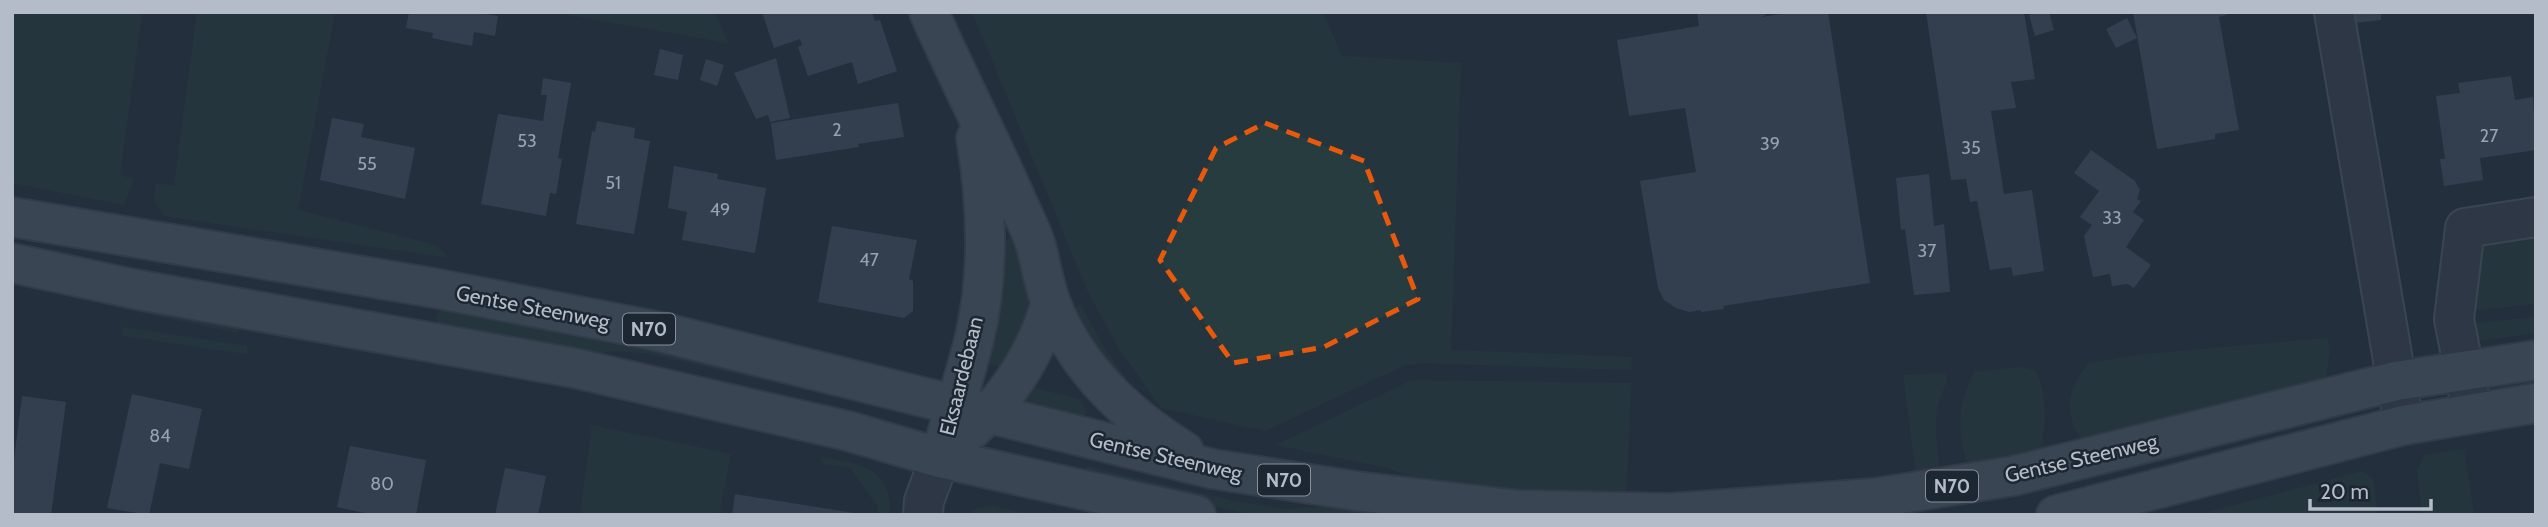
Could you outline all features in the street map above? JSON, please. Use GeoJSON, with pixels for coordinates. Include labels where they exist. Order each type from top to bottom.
{"type":"FeatureCollection","features":[{"type":"Feature","properties":{"kind":"main road","name":"Eksaardebaan"},"geometry":{"type":"LineString","coordinates":[[929,12],[967,100],[992,144],[1035,242],[1051,303],[1084,361],[1116,402],[1153,432],[1213,469]]}},
{"type":"Feature","properties":{"kind":"main road","name":"Eksaardebaan"},"geometry":{"type":"LineString","coordinates":[[967,100],[976,139],[986,217],[984,272],[975,338],[972,409]]}},
{"type":"Feature","properties":{"kind":"main road","name":"Gentse Steenweg"},"geometry":{"type":"LineString","coordinates":[[12,217],[644,328],[1213,469],[1356,491],[1519,510],[1626,514],[1726,511],[1875,498],[2013,476],[2396,381],[2536,360]]}},
{"type":"Feature","properties":{"kind":"main road"},"geometry":{"type":"LineString","coordinates":[[12,263],[134,289],[574,369],[848,431],[940,458],[1196,515]]}},
{"type":"Feature","properties":{"kind":"main road","name":"Eksaardebaan"},"geometry":{"type":"LineString","coordinates":[[940,458],[972,409],[1021,374],[1044,327],[1051,303]]}},
{"type":"Feature","properties":{"kind":"main road"},"geometry":{"type":"LineString","coordinates":[[2056,515],[2404,425],[2536,403]]}},
{"type":"Feature","properties":{"kind":"street"},"geometry":{"type":"LineString","coordinates":[[2334,12],[2404,425]]}},
{"type":"Feature","properties":{"kind":"street"},"geometry":{"type":"LineString","coordinates":[[2472,412],[2454,319],[2465,228],[2536,217]]}},
{"type":"Feature","properties":{"kind":"street"},"geometry":{"type":"LineString","coordinates":[[923,515],[924,500],[940,458]]}},
{"type":"Feature","properties":{"kind":"highlighted area"},"geometry":{"type":"Polygon","coordinates":[[[1265,123],[1364,161],[1418,299],[1324,347],[1233,363],[1160,260],[1216,148],[1265,123]]]}},
{"type":"Feature","properties":{"kind":"green space"},"geometry":{"type":"Polygon","coordinates":[[[12,12],[142,12],[120,175],[134,179],[124,205],[12,183],[12,12]]]}},
{"type":"Feature","properties":{"kind":"green space"},"geometry":{"type":"Polygon","coordinates":[[[197,12],[335,12],[298,210],[435,245],[450,258],[164,216],[154,200],[156,183],[174,186],[197,12]]]}},
{"type":"Feature","properties":{"kind":"green space"},"geometry":{"type":"Polygon","coordinates":[[[552,12],[715,12],[728,43],[552,12]]]}},
{"type":"Feature","properties":{"kind":"green space"},"geometry":{"type":"Polygon","coordinates":[[[972,12],[1323,12],[1342,56],[1461,63],[1451,350],[1632,357],[1631,370],[1422,363],[1403,366],[1265,431],[1161,408],[1118,347],[1088,292],[972,12]]]}},
{"type":"Feature","properties":{"kind":"green space"},"geometry":{"type":"Polygon","coordinates":[[[2536,227],[2536,304],[2467,311],[2473,235],[2536,227]]]}},
{"type":"Feature","properties":{"kind":"green space"},"geometry":{"type":"Polygon","coordinates":[[[1014,238],[1033,301],[1007,369],[990,364],[1003,242],[1014,238]]]}},
{"type":"Feature","properties":{"kind":"green space"},"geometry":{"type":"Polygon","coordinates":[[[1080,303],[1104,347],[1143,403],[1133,397],[1070,315],[1080,303]]]}},
{"type":"Feature","properties":{"kind":"green space"},"geometry":{"type":"Polygon","coordinates":[[[441,307],[853,389],[850,400],[645,353],[610,351],[589,356],[439,327],[436,317],[441,307]]]}},
{"type":"Feature","properties":{"kind":"green space"},"geometry":{"type":"Polygon","coordinates":[[[141,309],[239,322],[238,333],[138,312],[141,309]]]}},
{"type":"Feature","properties":{"kind":"green space"},"geometry":{"type":"Polygon","coordinates":[[[2536,317],[2536,333],[2471,342],[2468,324],[2536,317]]]}},
{"type":"Feature","properties":{"kind":"green space"},"geometry":{"type":"Polygon","coordinates":[[[123,327],[247,346],[247,354],[123,336],[123,327]]]}},
{"type":"Feature","properties":{"kind":"green space"},"geometry":{"type":"Polygon","coordinates":[[[2327,338],[2330,349],[2325,383],[2086,445],[2073,424],[2071,394],[2089,363],[2146,354],[2327,338]]]}},
{"type":"Feature","properties":{"kind":"green space"},"geometry":{"type":"Polygon","coordinates":[[[2021,367],[2035,370],[2043,390],[2044,424],[2038,457],[1969,471],[1960,421],[1964,398],[1974,372],[2021,367]]]}},
{"type":"Feature","properties":{"kind":"green space"},"geometry":{"type":"Polygon","coordinates":[[[1947,373],[1936,418],[1940,476],[1917,481],[1903,375],[1947,373]]]}},
{"type":"Feature","properties":{"kind":"green space"},"geometry":{"type":"Polygon","coordinates":[[[1412,380],[1631,383],[1626,504],[1446,488],[1387,468],[1276,445],[1412,380]]]}},
{"type":"Feature","properties":{"kind":"green space"},"geometry":{"type":"Polygon","coordinates":[[[1031,387],[1079,399],[1086,410],[1082,422],[1023,404],[1031,387]]]}},
{"type":"Feature","properties":{"kind":"green space"},"geometry":{"type":"Polygon","coordinates":[[[592,425],[731,454],[719,515],[580,515],[592,425]]]}},
{"type":"Feature","properties":{"kind":"green space"},"geometry":{"type":"Polygon","coordinates":[[[2464,449],[2474,515],[2422,515],[2417,470],[2425,455],[2464,449]]]}},
{"type":"Feature","properties":{"kind":"green space"},"geometry":{"type":"Polygon","coordinates":[[[821,457],[849,462],[879,477],[886,487],[890,515],[878,515],[878,507],[850,468],[823,464],[821,457]]]}},
{"type":"Feature","properties":{"kind":"green space"},"geometry":{"type":"Polygon","coordinates":[[[1086,466],[1235,501],[1283,509],[1352,505],[1444,515],[1253,515],[1084,476],[1086,466]]]}},
{"type":"Feature","properties":{"kind":"green space"},"geometry":{"type":"Polygon","coordinates":[[[2362,471],[2373,479],[2378,515],[2198,515],[2362,471]]]}},
{"type":"Feature","properties":{"kind":"green space"},"geometry":{"type":"Polygon","coordinates":[[[992,506],[1032,515],[973,515],[971,512],[977,508],[992,506]]]}},
{"type":"Feature","properties":{"kind":"building"},"geometry":{"type":"Polygon","coordinates":[[[409,12],[473,12],[498,16],[495,36],[474,32],[472,46],[432,38],[433,33],[406,28],[409,12]]]}},
{"type":"Feature","properties":{"kind":"building"},"geometry":{"type":"Polygon","coordinates":[[[762,12],[872,12],[875,21],[880,20],[897,71],[858,84],[852,62],[808,76],[798,47],[802,45],[800,39],[774,48],[762,12]]]}},
{"type":"Feature","properties":{"kind":"building"},"geometry":{"type":"Polygon","coordinates":[[[1697,12],[1769,12],[1762,17],[1793,12],[1828,12],[1870,283],[1723,306],[1724,309],[1701,312],[1676,308],[1664,300],[1658,288],[1640,181],[1696,172],[1685,108],[1629,116],[1617,40],[1699,26],[1697,12]]]}},
{"type":"Feature","properties":{"kind":"building"},"geometry":{"type":"Polygon","coordinates":[[[1926,12],[2024,12],[2035,79],[2011,82],[2016,108],[1991,111],[2004,194],[2032,190],[2044,271],[2013,276],[2011,267],[1990,270],[1977,201],[1970,202],[1966,179],[1951,180],[1926,12]]]}},
{"type":"Feature","properties":{"kind":"building"},"geometry":{"type":"Polygon","coordinates":[[[2049,12],[2054,30],[2035,36],[2029,15],[2049,12]]]}},
{"type":"Feature","properties":{"kind":"building"},"geometry":{"type":"Polygon","coordinates":[[[2133,12],[2235,12],[2219,17],[2239,130],[2215,134],[2215,139],[2157,149],[2133,12]]]}},
{"type":"Feature","properties":{"kind":"building"},"geometry":{"type":"Polygon","coordinates":[[[2345,12],[2381,12],[2381,20],[2346,24],[2345,12]]]}},
{"type":"Feature","properties":{"kind":"building"},"geometry":{"type":"Polygon","coordinates":[[[2127,18],[2137,38],[2116,48],[2106,29],[2127,18]]]}},
{"type":"Feature","properties":{"kind":"building"},"geometry":{"type":"Polygon","coordinates":[[[660,49],[683,55],[678,80],[654,75],[660,49]]]}},
{"type":"Feature","properties":{"kind":"building"},"geometry":{"type":"Polygon","coordinates":[[[776,58],[790,118],[770,122],[768,115],[756,119],[734,73],[776,58]]]}},
{"type":"Feature","properties":{"kind":"building"},"geometry":{"type":"Polygon","coordinates":[[[706,59],[724,65],[717,86],[700,80],[706,59]]]}},
{"type":"Feature","properties":{"kind":"building"},"geometry":{"type":"Polygon","coordinates":[[[2511,76],[2515,100],[2533,97],[2536,150],[2480,158],[2483,180],[2444,186],[2440,159],[2445,159],[2436,96],[2460,93],[2458,83],[2511,76]]]}},
{"type":"Feature","properties":{"kind":"building"},"geometry":{"type":"Polygon","coordinates":[[[543,78],[571,83],[558,158],[562,159],[556,194],[550,193],[546,216],[481,204],[498,114],[543,121],[547,95],[541,95],[543,78]]]}},
{"type":"Feature","properties":{"kind":"building"},"geometry":{"type":"Polygon","coordinates":[[[898,103],[904,137],[776,160],[771,123],[898,103]]]}},
{"type":"Feature","properties":{"kind":"building"},"geometry":{"type":"Polygon","coordinates":[[[332,118],[364,124],[361,137],[415,148],[405,199],[320,180],[332,118]]]}},
{"type":"Feature","properties":{"kind":"building"},"geometry":{"type":"Polygon","coordinates":[[[597,121],[635,128],[634,138],[650,141],[634,234],[576,224],[592,131],[595,132],[597,121]]]}},
{"type":"Feature","properties":{"kind":"building"},"geometry":{"type":"Polygon","coordinates":[[[2091,150],[2135,181],[2140,190],[2137,199],[2141,201],[2133,212],[2144,220],[2126,247],[2151,265],[2134,288],[2128,284],[2112,286],[2110,274],[2093,277],[2084,236],[2092,225],[2080,217],[2099,191],[2074,173],[2091,150]]]}},
{"type":"Feature","properties":{"kind":"building"},"geometry":{"type":"Polygon","coordinates":[[[674,166],[718,174],[717,179],[766,188],[755,253],[682,240],[687,212],[668,208],[674,166]]]}},
{"type":"Feature","properties":{"kind":"building"},"geometry":{"type":"Polygon","coordinates":[[[1929,174],[1934,226],[1944,224],[1950,292],[1914,295],[1905,229],[1901,230],[1896,178],[1929,174]]]}},
{"type":"Feature","properties":{"kind":"building"},"geometry":{"type":"Polygon","coordinates":[[[832,226],[917,240],[909,279],[913,281],[913,311],[904,318],[818,302],[832,226]]]}},
{"type":"Feature","properties":{"kind":"building"},"geometry":{"type":"Polygon","coordinates":[[[132,394],[202,409],[189,469],[160,463],[149,515],[107,508],[132,394]]]}},
{"type":"Feature","properties":{"kind":"building"},"geometry":{"type":"Polygon","coordinates":[[[22,396],[66,402],[51,515],[12,515],[12,475],[22,396]]]}},
{"type":"Feature","properties":{"kind":"building"},"geometry":{"type":"Polygon","coordinates":[[[350,446],[426,460],[416,515],[374,515],[337,507],[350,446]]]}},
{"type":"Feature","properties":{"kind":"building"},"geometry":{"type":"Polygon","coordinates":[[[505,468],[546,476],[538,515],[495,515],[505,468]]]}},
{"type":"Feature","properties":{"kind":"building"},"geometry":{"type":"Polygon","coordinates":[[[735,494],[854,513],[854,515],[732,515],[735,494]]]}}]}
